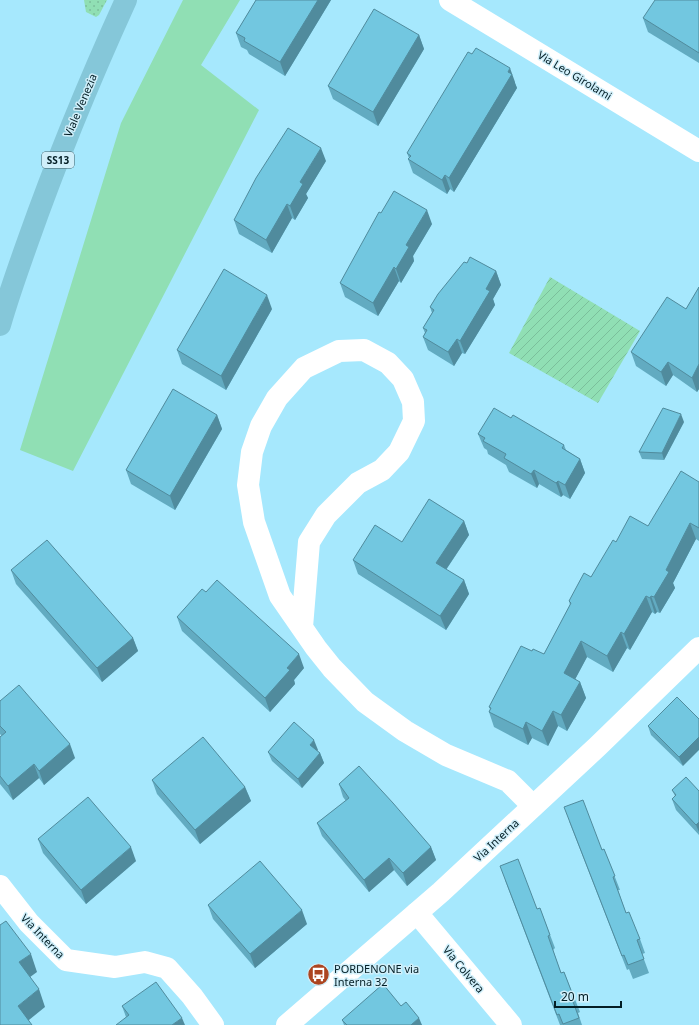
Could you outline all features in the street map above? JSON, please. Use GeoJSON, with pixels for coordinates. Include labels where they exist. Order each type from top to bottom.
{"type":"FeatureCollection","features":[{"type":"Feature","properties":{"kind":"main road","name":"Viale Venezia"},"geometry":{"type":"LineString","coordinates":[[0,325],[61,152],[126,0]]}},
{"type":"Feature","properties":{"kind":"street","name":"Via Leo Girolami"},"geometry":{"type":"LineString","coordinates":[[450,0],[699,152]]}},
{"type":"Feature","properties":{"kind":"street"},"geometry":{"type":"LineString","coordinates":[[302,627],[309,542],[326,515],[358,483],[382,470],[399,452],[414,421],[413,402],[403,379],[388,363],[364,350],[339,352],[304,368],[277,398],[261,426],[252,452],[248,485],[254,522],[280,596],[316,648],[332,668],[365,702],[405,731],[446,755],[508,781],[533,806]]}},
{"type":"Feature","properties":{"kind":"street","name":"Via Interna"},"geometry":{"type":"LineString","coordinates":[[287,1025],[417,913],[533,806],[699,648]]}},
{"type":"Feature","properties":{"kind":"street","name":"Via Interna"},"geometry":{"type":"LineString","coordinates":[[0,886],[29,923],[66,960],[115,967],[146,962],[167,968],[192,996],[213,1025]]}},
{"type":"Feature","properties":{"kind":"street","name":"Via Colvera"},"geometry":{"type":"LineString","coordinates":[[417,913],[511,1025]]}},
{"type":"Feature","properties":{"kind":"green space"},"geometry":{"type":"Polygon","coordinates":[[[84,0],[107,0],[99,15],[96,17],[86,12],[84,0]]]}},
{"type":"Feature","properties":{"kind":"green space"},"geometry":{"type":"Polygon","coordinates":[[[183,0],[240,0],[201,65],[259,110],[73,471],[20,450],[121,123],[183,0]]]}},
{"type":"Feature","properties":{"kind":"green space"},"geometry":{"type":"Polygon","coordinates":[[[550,277],[640,331],[598,403],[509,353],[550,277]]]}},
{"type":"Feature","properties":{"kind":"building"},"geometry":{"type":"Polygon","coordinates":[[[256,0],[318,0],[280,62],[244,41],[245,38],[236,33],[256,0]]]}},
{"type":"Feature","properties":{"kind":"building"},"geometry":{"type":"Polygon","coordinates":[[[655,0],[699,0],[699,53],[643,18],[655,0]]]}},
{"type":"Feature","properties":{"kind":"building"},"geometry":{"type":"Polygon","coordinates":[[[374,9],[419,35],[373,112],[328,86],[374,9]]]}},
{"type":"Feature","properties":{"kind":"building"},"geometry":{"type":"Polygon","coordinates":[[[476,48],[510,68],[508,72],[512,74],[449,178],[445,175],[442,180],[408,159],[411,156],[407,153],[468,52],[472,54],[476,48]]]}},
{"type":"Feature","properties":{"kind":"building"},"geometry":{"type":"Polygon","coordinates":[[[288,128],[321,148],[300,182],[303,184],[290,206],[287,204],[266,240],[234,220],[256,178],[288,128]]]}},
{"type":"Feature","properties":{"kind":"building"},"geometry":{"type":"Polygon","coordinates":[[[394,191],[427,210],[406,245],[409,247],[396,269],[394,267],[373,303],[340,283],[379,212],[381,213],[394,191]]]}},
{"type":"Feature","properties":{"kind":"building"},"geometry":{"type":"Polygon","coordinates":[[[470,257],[496,271],[486,289],[490,291],[460,341],[457,339],[448,352],[423,337],[427,330],[423,328],[434,310],[430,307],[438,294],[464,262],[467,263],[470,257]]]}},
{"type":"Feature","properties":{"kind":"building"},"geometry":{"type":"Polygon","coordinates":[[[224,269],[267,295],[221,376],[177,350],[224,269]]]}},
{"type":"Feature","properties":{"kind":"building"},"geometry":{"type":"Polygon","coordinates":[[[699,287],[699,364],[692,378],[668,362],[661,372],[631,352],[667,297],[686,309],[699,287]]]}},
{"type":"Feature","properties":{"kind":"building"},"geometry":{"type":"Polygon","coordinates":[[[173,389],[217,415],[170,496],[126,470],[173,389]]]}},
{"type":"Feature","properties":{"kind":"building"},"geometry":{"type":"Polygon","coordinates":[[[494,408],[511,418],[513,415],[564,445],[562,448],[580,459],[565,485],[558,481],[556,483],[534,470],[531,474],[504,458],[506,454],[483,441],[485,438],[478,434],[494,408]]]}},
{"type":"Feature","properties":{"kind":"building"},"geometry":{"type":"Polygon","coordinates":[[[663,408],[681,414],[662,453],[639,452],[663,408]]]}},
{"type":"Feature","properties":{"kind":"building"},"geometry":{"type":"Polygon","coordinates":[[[681,471],[699,482],[699,528],[690,523],[666,570],[669,572],[654,597],[651,596],[650,598],[646,596],[624,634],[621,632],[607,656],[581,641],[564,673],[580,682],[561,715],[553,711],[542,731],[526,722],[523,729],[489,712],[491,708],[489,707],[521,646],[544,654],[571,603],[569,601],[584,573],[591,577],[613,540],[616,542],[630,516],[648,526],[681,471]]]}},
{"type":"Feature","properties":{"kind":"building"},"geometry":{"type":"Polygon","coordinates":[[[429,499],[464,521],[436,563],[464,580],[440,616],[353,560],[375,525],[402,542],[429,499]]]}},
{"type":"Feature","properties":{"kind":"building"},"geometry":{"type":"Polygon","coordinates":[[[47,540],[133,638],[97,668],[11,570],[47,540]]]}},
{"type":"Feature","properties":{"kind":"building"},"geometry":{"type":"Polygon","coordinates":[[[217,580],[299,654],[287,668],[290,670],[265,698],[177,617],[202,589],[206,592],[217,580]]]}},
{"type":"Feature","properties":{"kind":"building"},"geometry":{"type":"Polygon","coordinates":[[[19,685],[70,744],[39,771],[34,764],[8,786],[0,776],[0,737],[6,732],[0,726],[0,701],[19,685]]]}},
{"type":"Feature","properties":{"kind":"building"},"geometry":{"type":"Polygon","coordinates":[[[677,697],[699,719],[699,737],[679,757],[648,726],[677,697]]]}},
{"type":"Feature","properties":{"kind":"building"},"geometry":{"type":"Polygon","coordinates":[[[294,722],[314,740],[310,745],[320,753],[298,779],[268,752],[294,722]]]}},
{"type":"Feature","properties":{"kind":"building"},"geometry":{"type":"Polygon","coordinates":[[[203,737],[245,787],[195,830],[152,780],[203,737]]]}},
{"type":"Feature","properties":{"kind":"building"},"geometry":{"type":"Polygon","coordinates":[[[359,766],[431,847],[403,873],[389,858],[364,880],[317,823],[349,798],[339,784],[359,766]]]}},
{"type":"Feature","properties":{"kind":"building"},"geometry":{"type":"Polygon","coordinates":[[[686,777],[699,791],[699,822],[696,825],[672,799],[676,795],[672,790],[686,777]]]}},
{"type":"Feature","properties":{"kind":"building"},"geometry":{"type":"Polygon","coordinates":[[[88,797],[131,847],[81,890],[38,839],[88,797]]]}},
{"type":"Feature","properties":{"kind":"building"},"geometry":{"type":"Polygon","coordinates":[[[583,800],[602,850],[604,849],[615,876],[613,877],[626,913],[629,912],[640,939],[637,940],[644,959],[628,965],[624,955],[622,956],[564,807],[583,800]]]}},
{"type":"Feature","properties":{"kind":"building"},"geometry":{"type":"Polygon","coordinates":[[[518,859],[537,909],[540,908],[550,935],[548,936],[561,973],[564,972],[574,998],[572,999],[579,1018],[563,1024],[559,1014],[557,1015],[500,866],[518,859]]]}},
{"type":"Feature","properties":{"kind":"building"},"geometry":{"type":"Polygon","coordinates":[[[260,861],[302,910],[250,954],[208,905],[260,861]]]}},
{"type":"Feature","properties":{"kind":"building"},"geometry":{"type":"Polygon","coordinates":[[[6,921],[31,954],[19,962],[39,989],[18,1006],[32,1025],[0,1025],[0,925],[6,921]]]}},
{"type":"Feature","properties":{"kind":"building"},"geometry":{"type":"Polygon","coordinates":[[[156,982],[182,1018],[172,1025],[116,1025],[129,1015],[122,1006],[156,982]]]}},
{"type":"Feature","properties":{"kind":"building"},"geometry":{"type":"Polygon","coordinates":[[[383,984],[401,1006],[406,1002],[419,1018],[411,1025],[347,1025],[342,1020],[383,984]]]}},
{"type":"Feature","properties":{"kind":"place","name":"PORDENONE via Interna 32"},"geometry":{"type":"Point","coordinates":[318,974]}}]}
